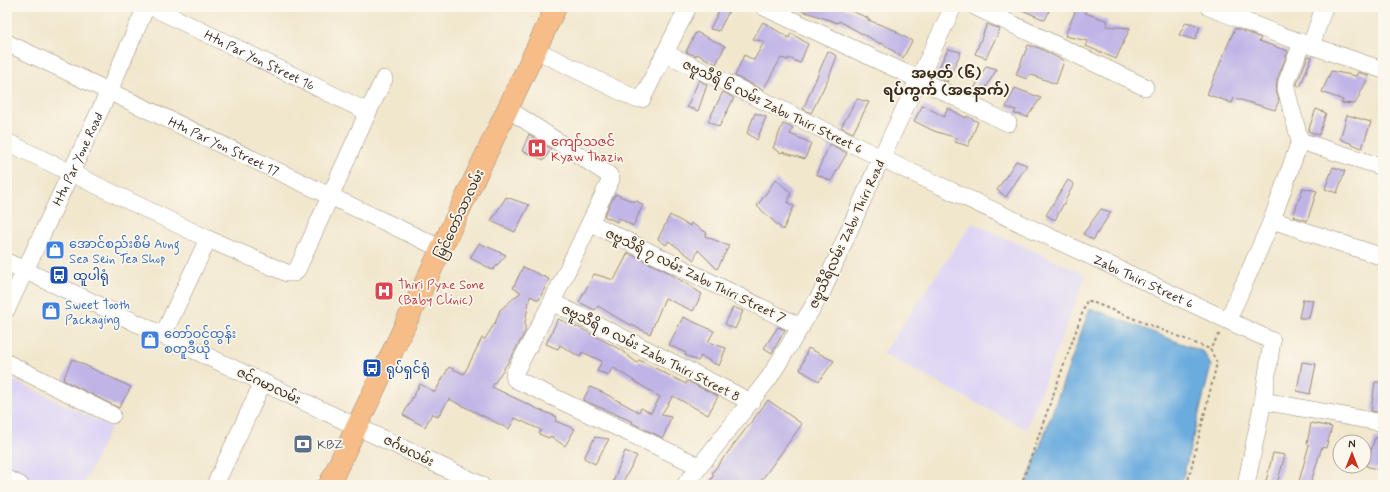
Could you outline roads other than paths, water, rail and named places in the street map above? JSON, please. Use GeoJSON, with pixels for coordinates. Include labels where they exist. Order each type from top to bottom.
{"type":"FeatureCollection","features":[{"type":"Feature","properties":{"kind":"main road","name":"မြင်တော်သာလမ်း"},"geometry":{"type":"LineString","coordinates":[[330,485],[556,7]]}},
{"type":"Feature","properties":{"kind":"street","name":"Htu Par Yone Road"},"geometry":{"type":"LineString","coordinates":[[7,309],[109,91],[146,7]]}},
{"type":"Feature","properties":{"kind":"street","name":"Htu Par Yon Street 16"},"geometry":{"type":"LineString","coordinates":[[152,7],[368,112]]}},
{"type":"Feature","properties":{"kind":"street"},"geometry":{"type":"LineString","coordinates":[[536,50],[636,99],[642,99],[688,7]]}},
{"type":"Feature","properties":{"kind":"street"},"geometry":{"type":"LineString","coordinates":[[764,7],[1008,123]]}},
{"type":"Feature","properties":{"kind":"street","name":"ဇဗူသီရိလမ်း Zabu Thiri Road"},"geometry":{"type":"LineString","coordinates":[[685,485],[770,378],[822,292],[881,158],[920,80],[953,7]]}},
{"type":"Feature","properties":{"kind":"street"},"geometry":{"type":"LineString","coordinates":[[976,7],[1145,87]]}},
{"type":"Feature","properties":{"kind":"street"},"geometry":{"type":"LineString","coordinates":[[1228,320],[1272,220],[1300,141],[1286,89],[1287,81],[1324,7]]}},
{"type":"Feature","properties":{"kind":"street"},"geometry":{"type":"LineString","coordinates":[[1218,9],[1306,44],[1383,70]]}},
{"type":"Feature","properties":{"kind":"street","name":"Htu Par Yon Street 17"},"geometry":{"type":"LineString","coordinates":[[7,43],[442,249]]}},
{"type":"Feature","properties":{"kind":"street","name":"ဇဗူသီရိ ၆ လမ်း Zabu Thiri Street 6"},"geometry":{"type":"LineString","coordinates":[[665,53],[881,158]]}},
{"type":"Feature","properties":{"kind":"street"},"geometry":{"type":"LineString","coordinates":[[7,142],[208,239],[287,273],[294,273],[298,268],[384,79]]}},
{"type":"Feature","properties":{"kind":"street"},"geometry":{"type":"LineString","coordinates":[[508,109],[609,175],[611,179],[552,302],[514,374],[515,380],[699,466]]}},
{"type":"Feature","properties":{"kind":"street"},"geometry":{"type":"LineString","coordinates":[[1300,141],[1383,167]]}},
{"type":"Feature","properties":{"kind":"street","name":"Zabu Thiri Street 6"},"geometry":{"type":"LineString","coordinates":[[881,158],[1272,341],[1264,401],[1248,485]]}},
{"type":"Feature","properties":{"kind":"street"},"geometry":{"type":"LineString","coordinates":[[1272,220],[1383,257]]}},
{"type":"Feature","properties":{"kind":"street","name":"ဇဗူသီရိ ၇ လမ်း Zabu Thiri Street 7"},"geometry":{"type":"LineString","coordinates":[[591,222],[801,327]]}},
{"type":"Feature","properties":{"kind":"street"},"geometry":{"type":"LineString","coordinates":[[163,335],[208,239]]}},
{"type":"Feature","properties":{"kind":"street","name":"ဇင်ဂမာလမ်း"},"geometry":{"type":"LineString","coordinates":[[7,262],[358,426]]}},
{"type":"Feature","properties":{"kind":"street","name":"ဇဗူသီရိ ၈ လမ်း Zabu Thiri Street 8"},"geometry":{"type":"LineString","coordinates":[[552,302],[751,402]]}},
{"type":"Feature","properties":{"kind":"street"},"geometry":{"type":"LineString","coordinates":[[7,363],[112,415]]}},
{"type":"Feature","properties":{"kind":"street"},"geometry":{"type":"LineString","coordinates":[[215,485],[263,382]]}},
{"type":"Feature","properties":{"kind":"street"},"geometry":{"type":"LineString","coordinates":[[1264,401],[1383,423]]}},
{"type":"Feature","properties":{"kind":"street","name":"ဇင်္ဂမလမ်း"},"geometry":{"type":"LineString","coordinates":[[358,426],[481,485]]}},
{"type":"Feature","properties":{"kind":"street"},"geometry":{"type":"LineString","coordinates":[[7,479],[20,485]]}},
{"type":"Feature","properties":{"kind":"water"},"geometry":{"type":"Polygon","coordinates":[[[1090,308],[1204,352],[1211,366],[1181,485],[1026,485],[1090,308]]]}},
{"type":"Feature","properties":{"kind":"place","name":"ကျော်သဇင် Kyaw Thazin"},"geometry":{"type":"Point","coordinates":[537,148]}},
{"type":"Feature","properties":{"kind":"place","name":"အောင်စည်းစိမ် Aung Sea Sein Tea Shop"},"geometry":{"type":"Point","coordinates":[55,250]}},
{"type":"Feature","properties":{"kind":"place","name":"ထူပါရုံ"},"geometry":{"type":"Point","coordinates":[59,275]}},
{"type":"Feature","properties":{"kind":"place","name":"Thiri Pyae Sone (Baby Clinic)"},"geometry":{"type":"Point","coordinates":[384,291]}},
{"type":"Feature","properties":{"kind":"place","name":"Sweet Tooth Packaging"},"geometry":{"type":"Point","coordinates":[51,311]}},
{"type":"Feature","properties":{"kind":"place","name":"တော်ဝင်ထွန်း စတူဒီယို"},"geometry":{"type":"Point","coordinates":[150,340]}},
{"type":"Feature","properties":{"kind":"place","name":"ရုပ်ရှင်ရုံ"},"geometry":{"type":"Point","coordinates":[372,368]}},
{"type":"Feature","properties":{"kind":"place","name":"KBZ"},"geometry":{"type":"Point","coordinates":[303,444]}},
{"type":"Feature","properties":{"kind":"district","name":"အမှတ် (၆) ရပ်ကွက် (အနောက်)"},"geometry":{"type":"Point","coordinates":[946,82]}}]}
